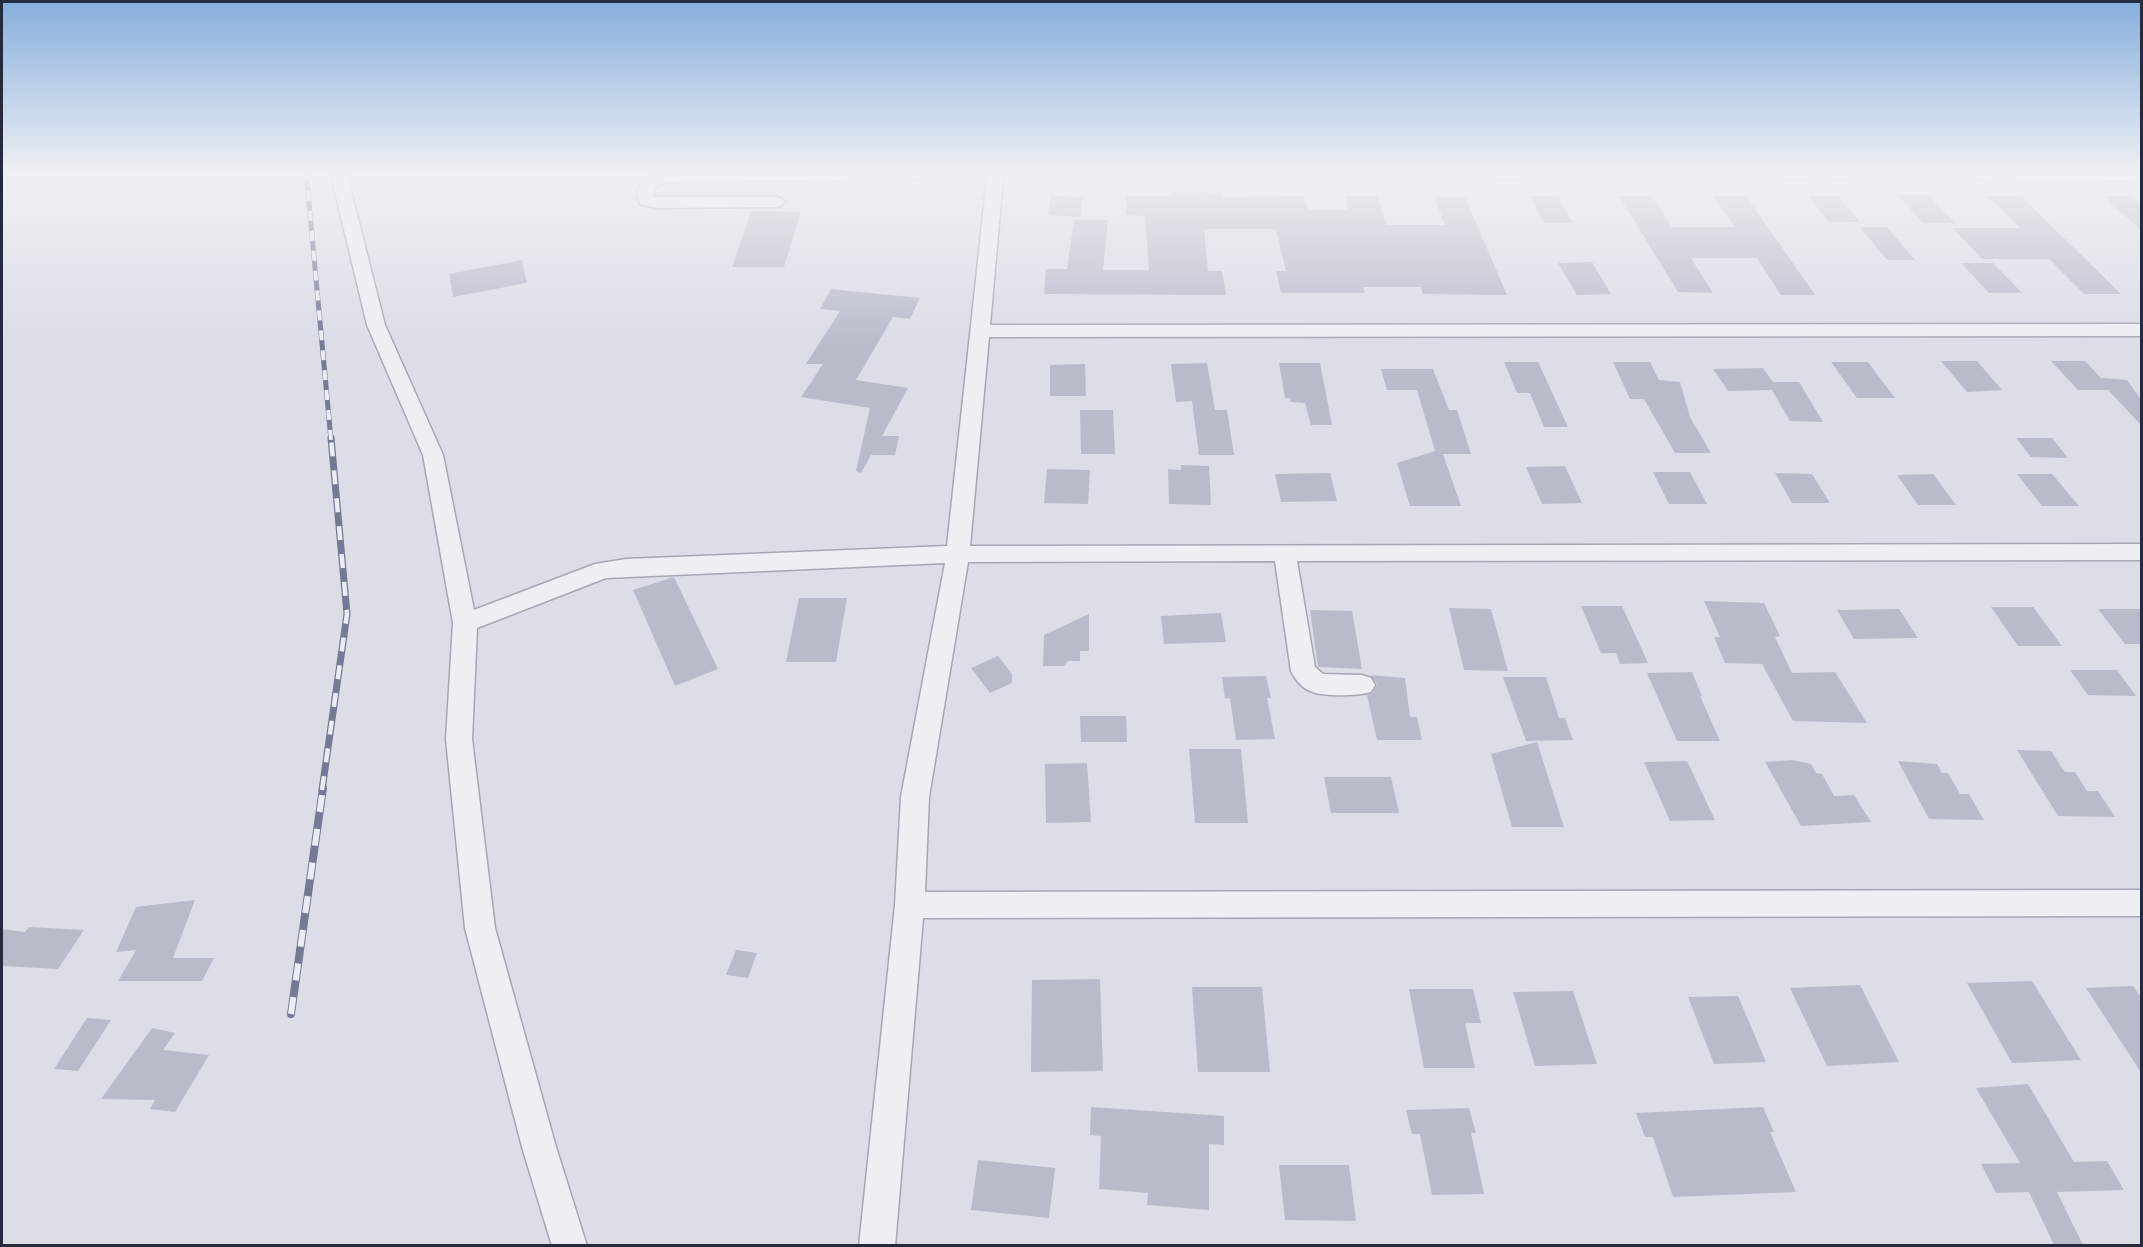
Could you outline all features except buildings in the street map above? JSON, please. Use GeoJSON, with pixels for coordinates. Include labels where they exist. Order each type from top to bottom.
{"type":"FeatureCollection","features":[{"type":"Feature","properties":{"kind":"street"},"geometry":{"type":"LineString","coordinates":[[352,229],[376,325],[433,455],[465,623],[459,739],[480,928],[538,1147],[570,1245]]}},
{"type":"Feature","properties":{"kind":"street"},"geometry":{"type":"LineString","coordinates":[[877,1245],[910,905],[915,797],[958,554],[990,229]]}},
{"type":"Feature","properties":{"kind":"street"},"geometry":{"type":"LineString","coordinates":[[980,331],[2142,330]]}},
{"type":"Feature","properties":{"kind":"street"},"geometry":{"type":"LineString","coordinates":[[465,623],[603,570],[626,567],[958,554],[2142,552]]}},
{"type":"Feature","properties":{"kind":"street"},"geometry":{"type":"LineString","coordinates":[[1285,555],[1303,671],[1317,684],[1362,685]]}},
{"type":"Feature","properties":{"kind":"street"},"geometry":{"type":"LineString","coordinates":[[910,905],[2142,903]]}},
{"type":"Feature","properties":{"kind":"railway"},"geometry":{"type":"LineString","coordinates":[[311,229],[331,440]]}},
{"type":"Feature","properties":{"kind":"railway"},"geometry":{"type":"LineString","coordinates":[[322,790],[347,614],[331,438]]}},
{"type":"Feature","properties":{"kind":"railway"},"geometry":{"type":"LineString","coordinates":[[291,1014],[323,788]]}}]}
